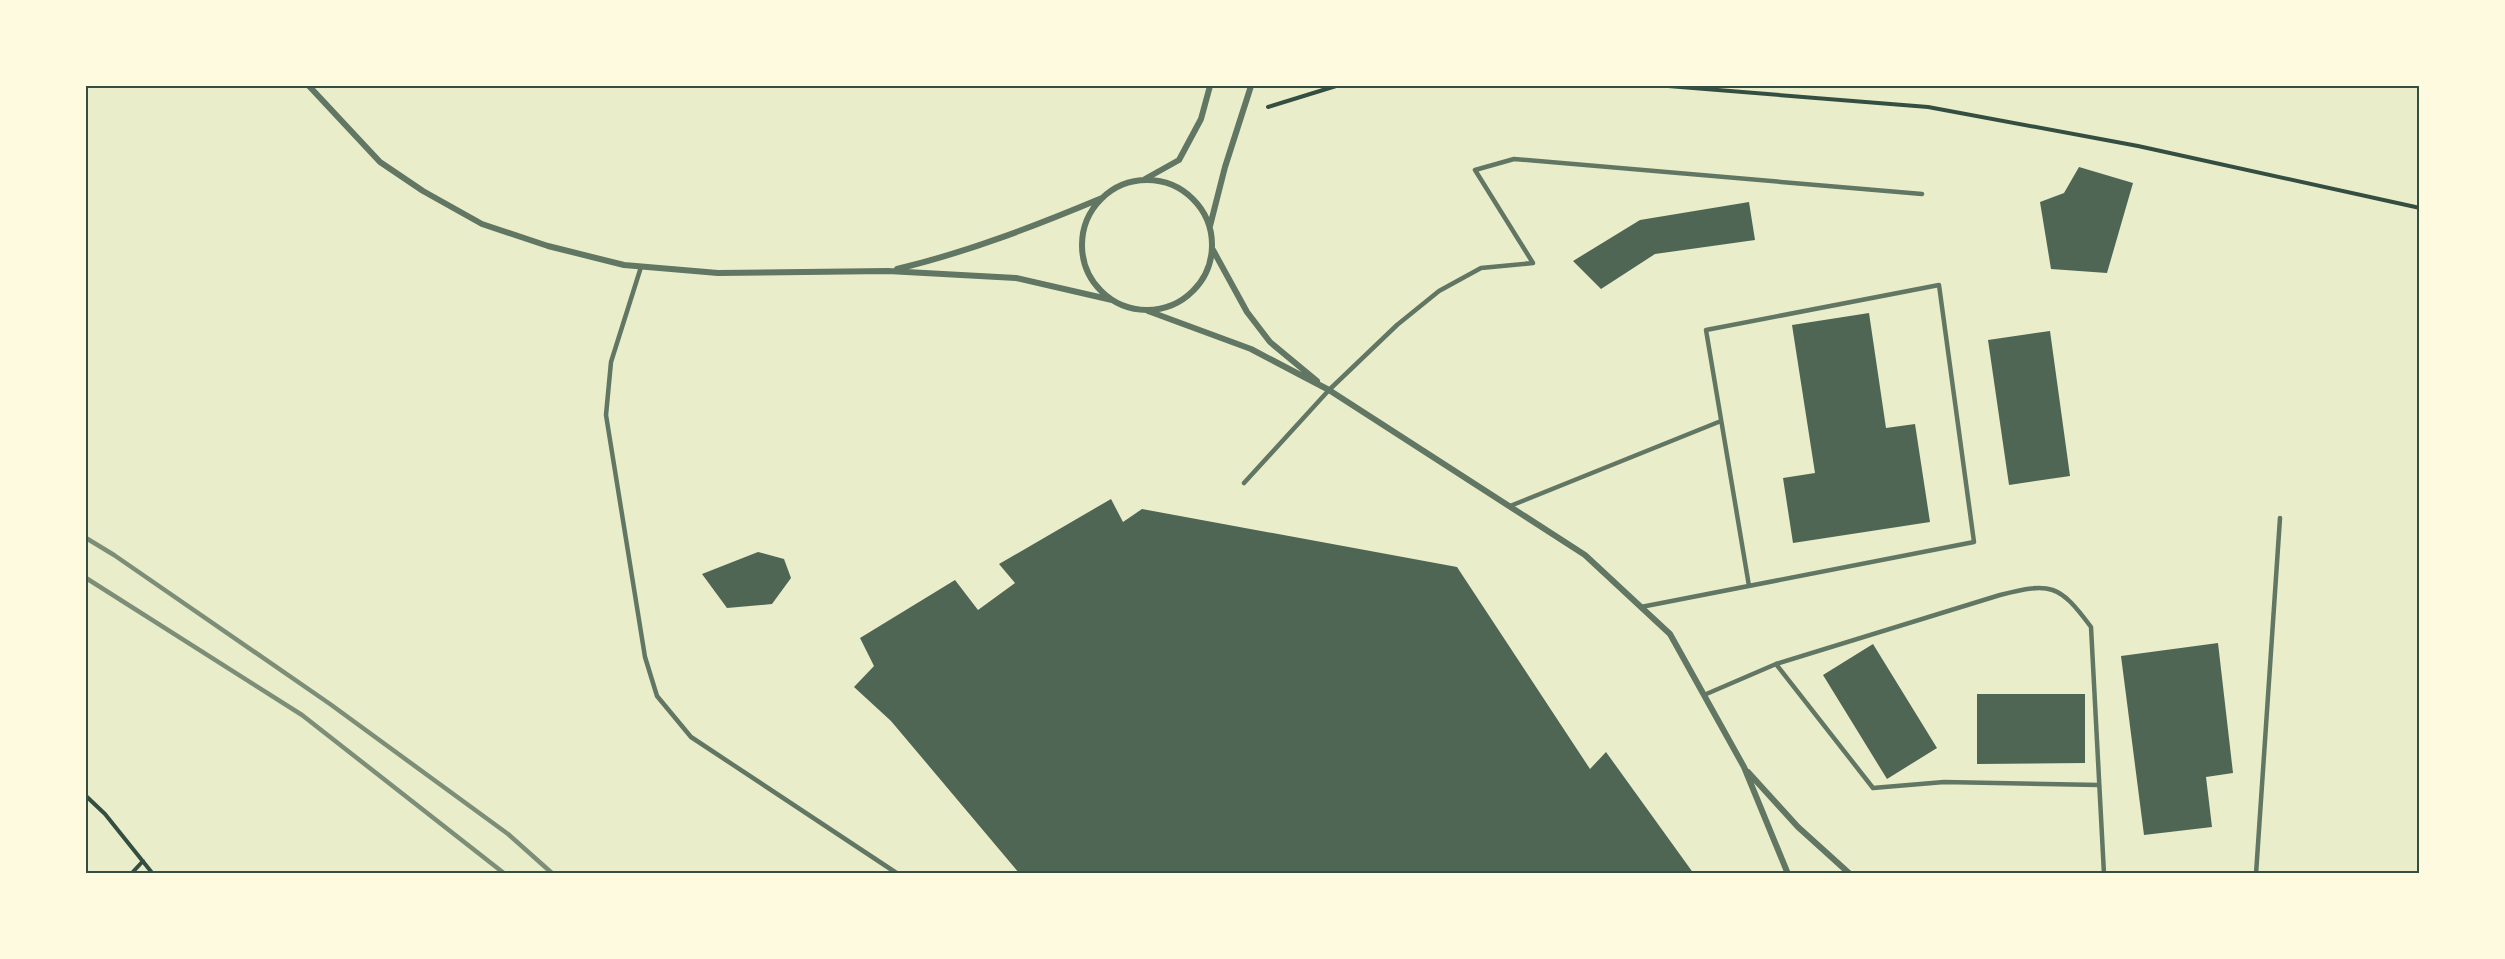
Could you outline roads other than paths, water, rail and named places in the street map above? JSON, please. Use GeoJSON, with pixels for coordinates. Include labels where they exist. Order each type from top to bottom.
{"type":"FeatureCollection","features":[{"type":"Feature","properties":{"kind":"street"},"geometry":{"type":"LineString","coordinates":[[309,86],[380,162],[423,191],[482,224],[548,246],[641,267],[718,273],[888,271],[1016,279],[1112,300]]}},
{"type":"Feature","properties":{"kind":"street"},"geometry":{"type":"LineString","coordinates":[[1144,180],[1179,160],[1201,119],[1210,86]]}},
{"type":"Feature","properties":{"kind":"street"},"geometry":{"type":"LineString","coordinates":[[1209,227],[1251,86]]}},
{"type":"Feature","properties":{"kind":"street"},"geometry":{"type":"LineString","coordinates":[[888,271],[946,258],[1021,232],[1103,197],[1129,182],[1162,181],[1178,187],[1203,211],[1209,227],[1212,249],[1208,268],[1199,285],[1185,299],[1168,307],[1148,311]]}},
{"type":"Feature","properties":{"kind":"street"},"geometry":{"type":"LineString","coordinates":[[1103,197],[1090,213],[1083,231],[1082,250],[1087,270],[1096,287],[1112,300],[1129,309],[1148,311],[1251,350],[1329,390],[1585,555],[1670,634],[1744,767],[1788,873]]}},
{"type":"Feature","properties":{"kind":"street"},"geometry":{"type":"LineString","coordinates":[[1212,249],[1247,312],[1270,342],[1329,390]]}},
{"type":"Feature","properties":{"kind":"street"},"geometry":{"type":"LineString","coordinates":[[1744,767],[1790,819],[1850,873]]}},
{"type":"Feature","properties":{"kind":"lane"},"geometry":{"type":"LineString","coordinates":[[1244,483],[1329,390],[1397,325],[1439,291],[1481,268],[1533,263],[1475,170],[1514,159],[1922,194]]}},
{"type":"Feature","properties":{"kind":"lane"},"geometry":{"type":"LineString","coordinates":[[641,267],[611,362],[606,415],[645,657],[657,696],[691,737],[898,873]]}},
{"type":"Feature","properties":{"kind":"lane"},"geometry":{"type":"LineString","coordinates":[[1641,607],[1749,586],[1974,542],[1938,285],[1706,330],[1749,586]]}},
{"type":"Feature","properties":{"kind":"lane"},"geometry":{"type":"LineString","coordinates":[[1510,506],[1721,421]]}},
{"type":"Feature","properties":{"kind":"lane"},"geometry":{"type":"LineString","coordinates":[[2256,873],[2280,518]]}},
{"type":"Feature","properties":{"kind":"lane"},"geometry":{"type":"LineString","coordinates":[[1704,695],[1776,664],[2035,586],[2059,592],[2074,605],[2091,627],[2104,873]]}},
{"type":"Feature","properties":{"kind":"lane"},"geometry":{"type":"LineString","coordinates":[[1776,664],[1873,788],[1944,782],[2099,785]]}},
{"type":"Feature","properties":{"kind":"railway"},"geometry":{"type":"LineString","coordinates":[[86,538],[330,704],[508,834],[553,874]]}},
{"type":"Feature","properties":{"kind":"railway"},"geometry":{"type":"LineString","coordinates":[[86,578],[302,715],[505,874]]}}]}
